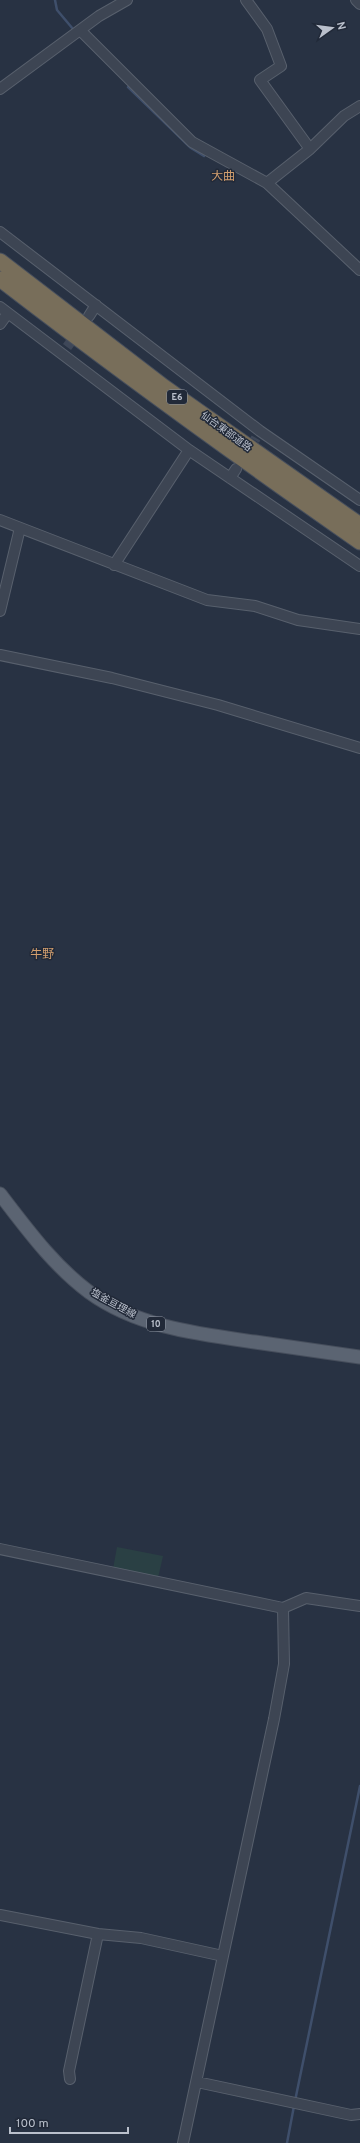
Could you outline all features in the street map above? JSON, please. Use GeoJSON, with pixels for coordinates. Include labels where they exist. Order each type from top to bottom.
{"type":"FeatureCollection","features":[{"type":"Feature","properties":{"kind":"highway","name":"仙台東部道路"},"geometry":{"type":"LineString","coordinates":[[0,261],[164,387],[360,525]]}},
{"type":"Feature","properties":{"kind":"highway","name":"仙台東部道路"},"geometry":{"type":"LineString","coordinates":[[0,278],[174,410],[360,542]]}},
{"type":"Feature","properties":{"kind":"main road","name":"塩釜亘理線"},"geometry":{"type":"LineString","coordinates":[[0,1194],[46,1253],[66,1272],[90,1292],[142,1319],[196,1333],[360,1357]]}},
{"type":"Feature","properties":{"kind":"street"},"geometry":{"type":"LineString","coordinates":[[0,89],[80,30],[127,0]]}},
{"type":"Feature","properties":{"kind":"street"},"geometry":{"type":"LineString","coordinates":[[246,0],[267,29],[281,66],[260,80],[310,149]]}},
{"type":"Feature","properties":{"kind":"street"},"geometry":{"type":"LineString","coordinates":[[356,0],[360,4]]}},
{"type":"Feature","properties":{"kind":"street"},"geometry":{"type":"LineString","coordinates":[[80,30],[192,142],[268,183],[360,270]]}},
{"type":"Feature","properties":{"kind":"street"},"geometry":{"type":"LineString","coordinates":[[268,183],[310,149],[344,116],[360,106]]}},
{"type":"Feature","properties":{"kind":"street"},"geometry":{"type":"LineString","coordinates":[[0,232],[96,305],[258,435],[360,500]]}},
{"type":"Feature","properties":{"kind":"street"},"geometry":{"type":"LineString","coordinates":[[89,316],[96,305]]}},
{"type":"Feature","properties":{"kind":"street"},"geometry":{"type":"LineString","coordinates":[[0,324],[4,310],[65,351],[189,450],[233,474],[360,566]]}},
{"type":"Feature","properties":{"kind":"street"},"geometry":{"type":"LineString","coordinates":[[114,565],[189,450]]}},
{"type":"Feature","properties":{"kind":"street"},"geometry":{"type":"LineString","coordinates":[[0,520],[207,600],[255,606],[298,620],[360,629]]}},
{"type":"Feature","properties":{"kind":"street"},"geometry":{"type":"LineString","coordinates":[[0,611],[20,528]]}},
{"type":"Feature","properties":{"kind":"street"},"geometry":{"type":"LineString","coordinates":[[0,655],[112,678],[218,705],[360,748]]}},
{"type":"Feature","properties":{"kind":"street"},"geometry":{"type":"LineString","coordinates":[[0,1549],[283,1608],[306,1598],[360,1606]]}},
{"type":"Feature","properties":{"kind":"street"},"geometry":{"type":"LineString","coordinates":[[183,2143],[274,1719],[284,1664],[283,1608]]}},
{"type":"Feature","properties":{"kind":"street"},"geometry":{"type":"LineString","coordinates":[[0,1915],[98,1934],[141,1938],[224,1956]]}},
{"type":"Feature","properties":{"kind":"street"},"geometry":{"type":"LineString","coordinates":[[70,2079],[69,2071],[98,1934]]}},
{"type":"Feature","properties":{"kind":"street"},"geometry":{"type":"LineString","coordinates":[[196,2082],[351,2115],[360,2114]]}},
{"type":"Feature","properties":{"kind":"green space"},"geometry":{"type":"Polygon","coordinates":[[[117,1547],[163,1556],[158,1578],[113,1569],[117,1547]]]}},
{"type":"Feature","properties":{"kind":"waterway"},"geometry":{"type":"LineString","coordinates":[[55,0],[57,10],[73,29]]}},
{"type":"Feature","properties":{"kind":"waterway"},"geometry":{"type":"LineString","coordinates":[[128,87],[191,148],[204,156]]}},
{"type":"Feature","properties":{"kind":"waterway"},"geometry":{"type":"LineString","coordinates":[[295,2101],[360,1786]]}},
{"type":"Feature","properties":{"kind":"waterway"},"geometry":{"type":"LineString","coordinates":[[287,2143],[294,2106]]}},
{"type":"Feature","properties":{"kind":"tunnel"},"geometry":{"type":"LineString","coordinates":[[67,347],[78,332]]}},
{"type":"Feature","properties":{"kind":"tunnel"},"geometry":{"type":"LineString","coordinates":[[247,453],[256,438]]}},
{"type":"Feature","properties":{"kind":"district","name":"大曲"},"geometry":{"type":"Point","coordinates":[223,177]}},
{"type":"Feature","properties":{"kind":"district","name":"牛野"},"geometry":{"type":"Point","coordinates":[42,955]}}]}
